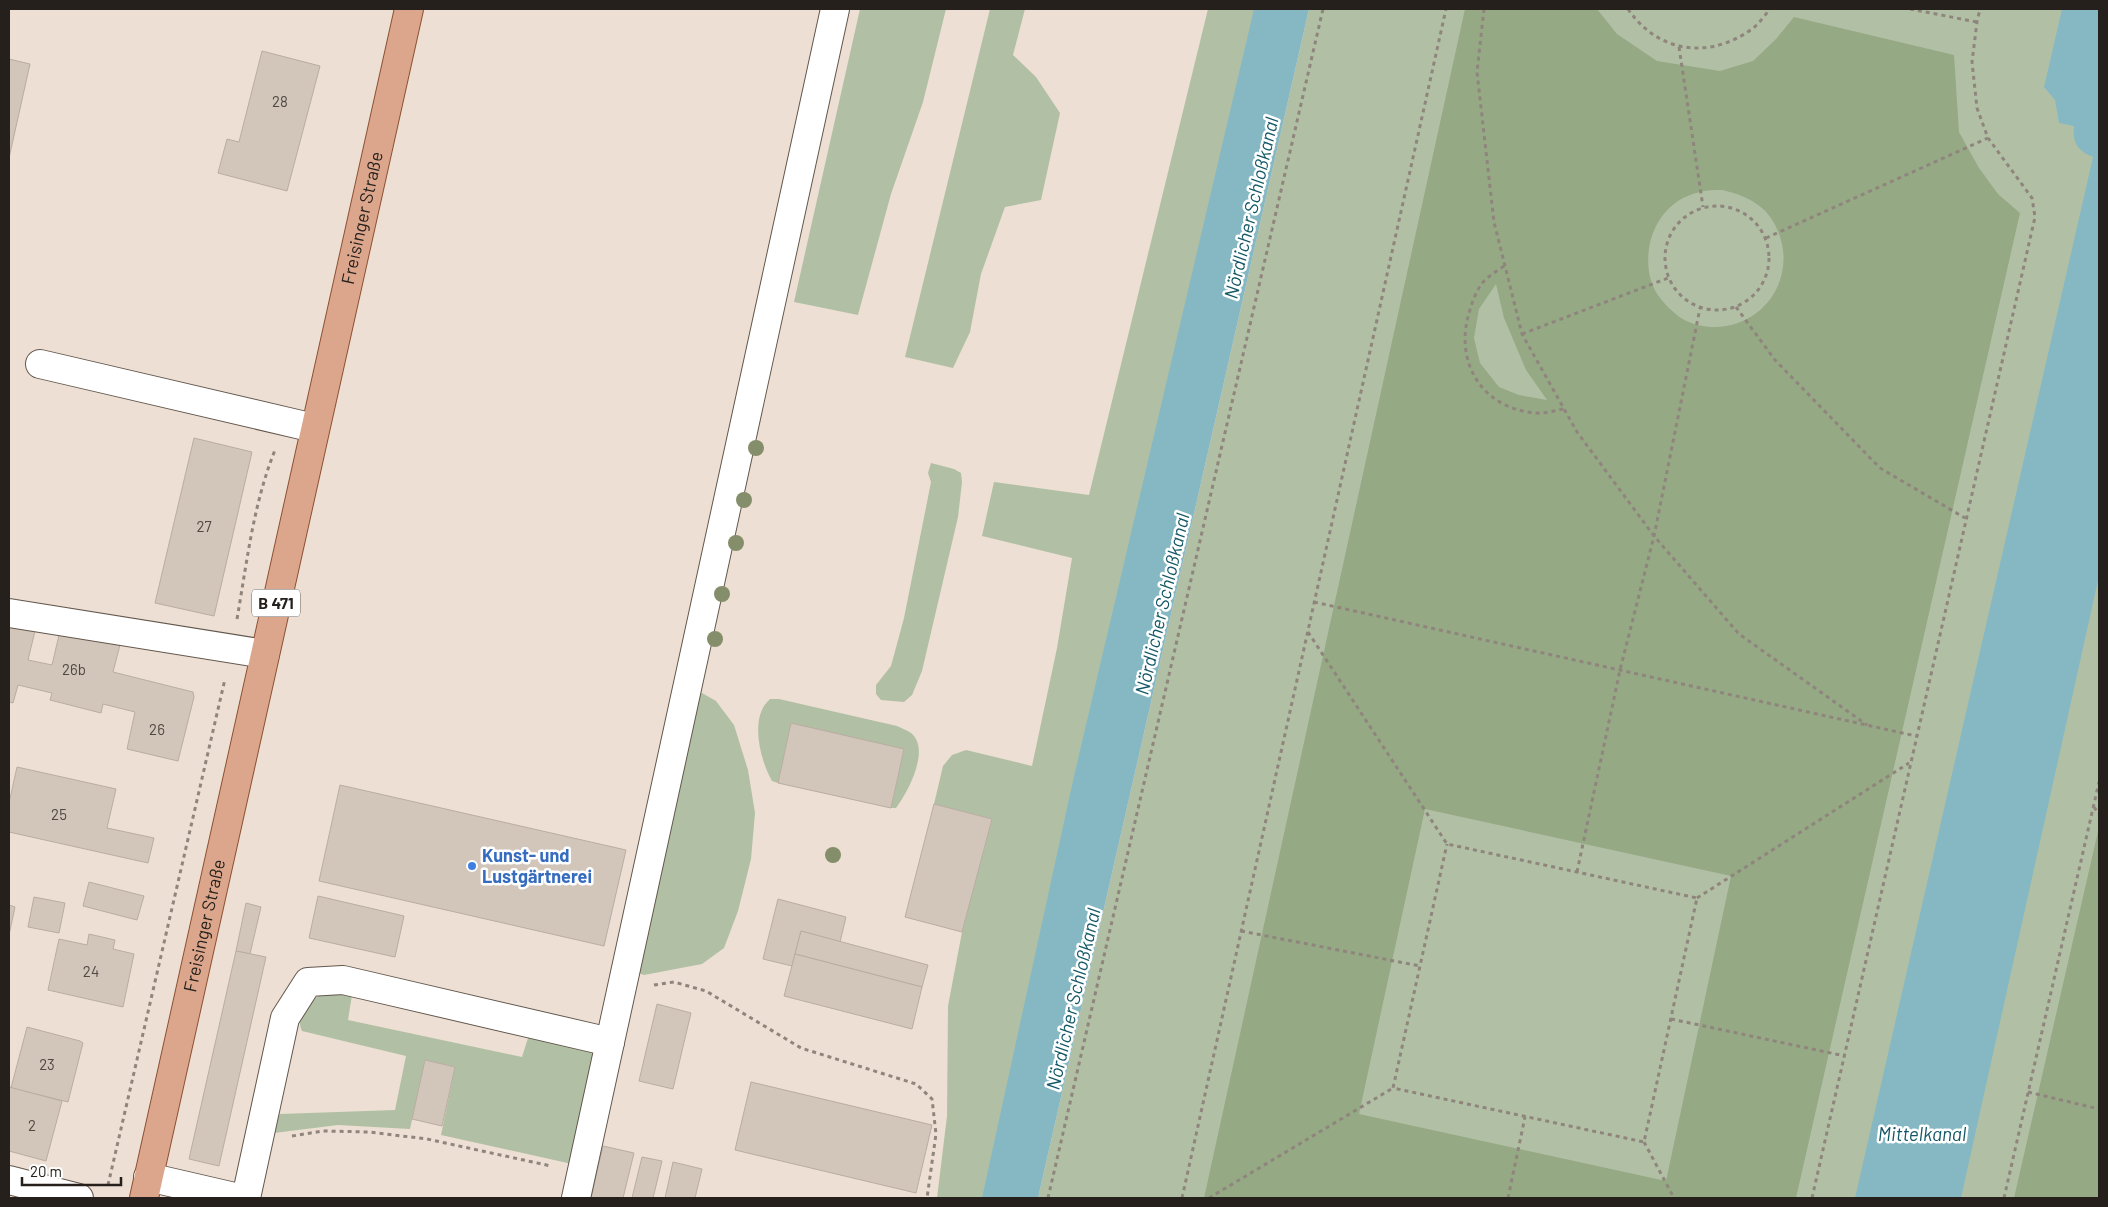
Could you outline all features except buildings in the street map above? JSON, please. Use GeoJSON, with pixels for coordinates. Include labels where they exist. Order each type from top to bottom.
{"type":"FeatureCollection","features":[{"type":"Feature","properties":{"kind":"main road","name":"Freisinger Straße"},"geometry":{"type":"LineString","coordinates":[[146,1188],[409,9]]}},
{"type":"Feature","properties":{"kind":"street"},"geometry":{"type":"LineString","coordinates":[[579,1185],[836,9]]}},
{"type":"Feature","properties":{"kind":"street"},"geometry":{"type":"LineString","coordinates":[[40,364],[314,428]]}},
{"type":"Feature","properties":{"kind":"street"},"geometry":{"type":"LineString","coordinates":[[9,612],[265,654]]}},
{"type":"Feature","properties":{"kind":"street"},"geometry":{"type":"LineString","coordinates":[[246,1198],[285,1018],[308,982],[343,980],[610,1042]]}},
{"type":"Feature","properties":{"kind":"street"},"geometry":{"type":"LineString","coordinates":[[9,1180],[79,1198]]}},
{"type":"Feature","properties":{"kind":"street"},"geometry":{"type":"LineString","coordinates":[[146,1188],[238,1198]]}},
{"type":"Feature","properties":{"kind":"path"},"geometry":{"type":"LineString","coordinates":[[1048,1198],[1323,9]]}},
{"type":"Feature","properties":{"kind":"path"},"geometry":{"type":"LineString","coordinates":[[1182,1198],[1446,9]]}},
{"type":"Feature","properties":{"kind":"path"},"geometry":{"type":"LineString","coordinates":[[1484,9],[1477,72],[1494,222],[1522,334],[1577,432],[1654,536],[1740,634],[1867,725]]}},
{"type":"Feature","properties":{"kind":"path"},"geometry":{"type":"LineString","coordinates":[[1628,9],[1637,22],[1656,38],[1679,46],[1706,48],[1731,42],[1754,28],[1770,9]]}},
{"type":"Feature","properties":{"kind":"path"},"geometry":{"type":"LineString","coordinates":[[1910,9],[1977,22]]}},
{"type":"Feature","properties":{"kind":"path"},"geometry":{"type":"LineString","coordinates":[[1812,1198],[1909,763],[2035,217],[2032,198],[1988,138],[1977,108],[1972,62],[1980,9]]}},
{"type":"Feature","properties":{"kind":"path"},"geometry":{"type":"LineString","coordinates":[[1679,46],[1703,207]]}},
{"type":"Feature","properties":{"kind":"path"},"geometry":{"type":"LineString","coordinates":[[1766,238],[1988,138]]}},
{"type":"Feature","properties":{"kind":"path"},"geometry":{"type":"LineString","coordinates":[[1718,205],[1733,208],[1747,214],[1758,225],[1766,238],[1769,254],[1768,270],[1751,298],[1736,307],[1718,310],[1700,308],[1687,301],[1676,291],[1668,278],[1664,260],[1666,242],[1674,226],[1687,214],[1703,207],[1718,205]]}},
{"type":"Feature","properties":{"kind":"path"},"geometry":{"type":"LineString","coordinates":[[1504,266],[1484,281],[1469,310],[1464,333],[1465,355],[1477,382],[1492,398],[1518,410],[1539,414],[1564,409]]}},
{"type":"Feature","properties":{"kind":"path"},"geometry":{"type":"LineString","coordinates":[[1522,334],[1668,278]]}},
{"type":"Feature","properties":{"kind":"path"},"geometry":{"type":"LineString","coordinates":[[1736,307],[1775,360],[1880,468],[1966,518]]}},
{"type":"Feature","properties":{"kind":"path"},"geometry":{"type":"LineString","coordinates":[[1577,872],[1620,670],[1654,536],[1700,308]]}},
{"type":"Feature","properties":{"kind":"path"},"geometry":{"type":"LineString","coordinates":[[107,1189],[232,649],[246,563],[264,476],[285,421]]}},
{"type":"Feature","properties":{"kind":"path"},"geometry":{"type":"LineString","coordinates":[[1314,602],[1916,736]]}},
{"type":"Feature","properties":{"kind":"path"},"geometry":{"type":"LineString","coordinates":[[1308,632],[1447,844],[1697,898],[1909,763]]}},
{"type":"Feature","properties":{"kind":"path"},"geometry":{"type":"LineString","coordinates":[[2004,1198],[2099,782]]}},
{"type":"Feature","properties":{"kind":"path"},"geometry":{"type":"LineString","coordinates":[[2094,807],[2099,814]]}},
{"type":"Feature","properties":{"kind":"path"},"geometry":{"type":"LineString","coordinates":[[1393,1088],[1447,844]]}},
{"type":"Feature","properties":{"kind":"path"},"geometry":{"type":"LineString","coordinates":[[1674,1198],[1644,1142],[1697,898]]}},
{"type":"Feature","properties":{"kind":"path"},"geometry":{"type":"LineString","coordinates":[[1241,931],[1420,966]]}},
{"type":"Feature","properties":{"kind":"path"},"geometry":{"type":"LineString","coordinates":[[621,990],[674,982],[706,991],[801,1048],[916,1084],[932,1099],[936,1134],[927,1198]]}},
{"type":"Feature","properties":{"kind":"path"},"geometry":{"type":"LineString","coordinates":[[1671,1019],[1845,1056]]}},
{"type":"Feature","properties":{"kind":"path"},"geometry":{"type":"LineString","coordinates":[[1209,1198],[1393,1088],[1644,1142]]}},
{"type":"Feature","properties":{"kind":"path"},"geometry":{"type":"LineString","coordinates":[[2028,1092],[2099,1109]]}},
{"type":"Feature","properties":{"kind":"path"},"geometry":{"type":"LineString","coordinates":[[1508,1198],[1525,1117]]}},
{"type":"Feature","properties":{"kind":"path"},"geometry":{"type":"LineString","coordinates":[[258,1145],[290,1136],[323,1131],[369,1132],[427,1139],[579,1185]]}},
{"type":"Feature","properties":{"kind":"green space"},"geometry":{"type":"Polygon","coordinates":[[[860,9],[946,9],[923,102],[891,194],[858,315],[794,302],[860,9]]]}},
{"type":"Feature","properties":{"kind":"green space"},"geometry":{"type":"Polygon","coordinates":[[[990,9],[1025,9],[1013,55],[1036,77],[1060,113],[1041,200],[1005,207],[981,274],[970,332],[953,368],[905,357],[990,9]]]}},
{"type":"Feature","properties":{"kind":"green space"},"geometry":{"type":"Polygon","coordinates":[[[1208,9],[1255,9],[995,1198],[937,1198],[947,1116],[948,1006],[962,932],[992,819],[934,804],[943,766],[952,755],[966,750],[1032,766],[1057,648],[1072,558],[982,536],[994,482],[1089,495],[1208,9]]]}},
{"type":"Feature","properties":{"kind":"green space"},"geometry":{"type":"Polygon","coordinates":[[[1309,9],[2099,9],[2099,1198],[1038,1198],[1309,9]]]}},
{"type":"Feature","properties":{"kind":"green space"},"geometry":{"type":"Polygon","coordinates":[[[1465,9],[1597,9],[1617,34],[1657,61],[1720,71],[1753,61],[1776,39],[1794,17],[1954,55],[1959,132],[1979,168],[1998,194],[2020,213],[1796,1198],[1204,1198],[1465,9]],[[1722,190],[1700,192],[1686,196],[1675,203],[1657,224],[1649,249],[1650,277],[1654,289],[1664,303],[1678,316],[1695,324],[1708,327],[1730,325],[1745,320],[1759,311],[1770,300],[1778,286],[1782,271],[1783,254],[1780,237],[1769,215],[1749,199],[1722,190]],[[1496,284],[1479,309],[1474,338],[1480,363],[1499,387],[1519,395],[1547,400],[1526,370],[1504,318],[1496,284]],[[1425,809],[1359,1114],[1666,1181],[1731,876],[1425,809]]]}},
{"type":"Feature","properties":{"kind":"green space"},"geometry":{"type":"Polygon","coordinates":[[[931,463],[954,469],[961,473],[962,482],[958,517],[922,671],[912,695],[904,702],[881,700],[876,694],[876,685],[891,666],[904,618],[931,482],[928,473],[931,463]]]}},
{"type":"Feature","properties":{"kind":"green space"},"geometry":{"type":"Polygon","coordinates":[[[702,693],[716,701],[734,725],[748,770],[755,813],[751,859],[738,911],[724,948],[702,964],[644,975],[636,972],[693,696],[702,693]]]}},
{"type":"Feature","properties":{"kind":"green space"},"geometry":{"type":"Polygon","coordinates":[[[770,699],[779,699],[897,726],[911,733],[917,740],[919,749],[916,770],[896,808],[891,808],[904,749],[792,724],[778,783],[772,781],[761,751],[758,727],[760,716],[770,699]]]}},
{"type":"Feature","properties":{"kind":"green space"},"geometry":{"type":"Polygon","coordinates":[[[2099,827],[2099,1198],[2014,1198],[2099,827]]]}},
{"type":"Feature","properties":{"kind":"green space"},"geometry":{"type":"Polygon","coordinates":[[[324,992],[352,995],[348,1020],[522,1057],[528,1038],[590,1049],[596,1054],[572,1164],[441,1135],[455,1067],[425,1060],[410,1129],[338,1125],[274,1133],[277,1118],[280,1114],[395,1110],[406,1056],[302,1031],[300,1019],[302,1013],[314,999],[324,992]]]}},
{"type":"Feature","properties":{"kind":"water","name":"Nördlicher Schloßkanal"},"geometry":{"type":"Polygon","coordinates":[[[1254,9],[1309,9],[1038,1198],[982,1198],[1074,776],[1254,9]]]}},
{"type":"Feature","properties":{"kind":"water","name":"Mittelkanal"},"geometry":{"type":"Polygon","coordinates":[[[2062,9],[2099,9],[2099,576],[1961,1198],[1855,1198],[2093,157],[2083,152],[2077,146],[2074,137],[2074,126],[2059,123],[2055,100],[2044,87],[2062,9]]]}},
{"type":"Feature","properties":{"kind":"place","name":"Kunst- und Lustgärtnerei"},"geometry":{"type":"Point","coordinates":[472,866]}}]}
